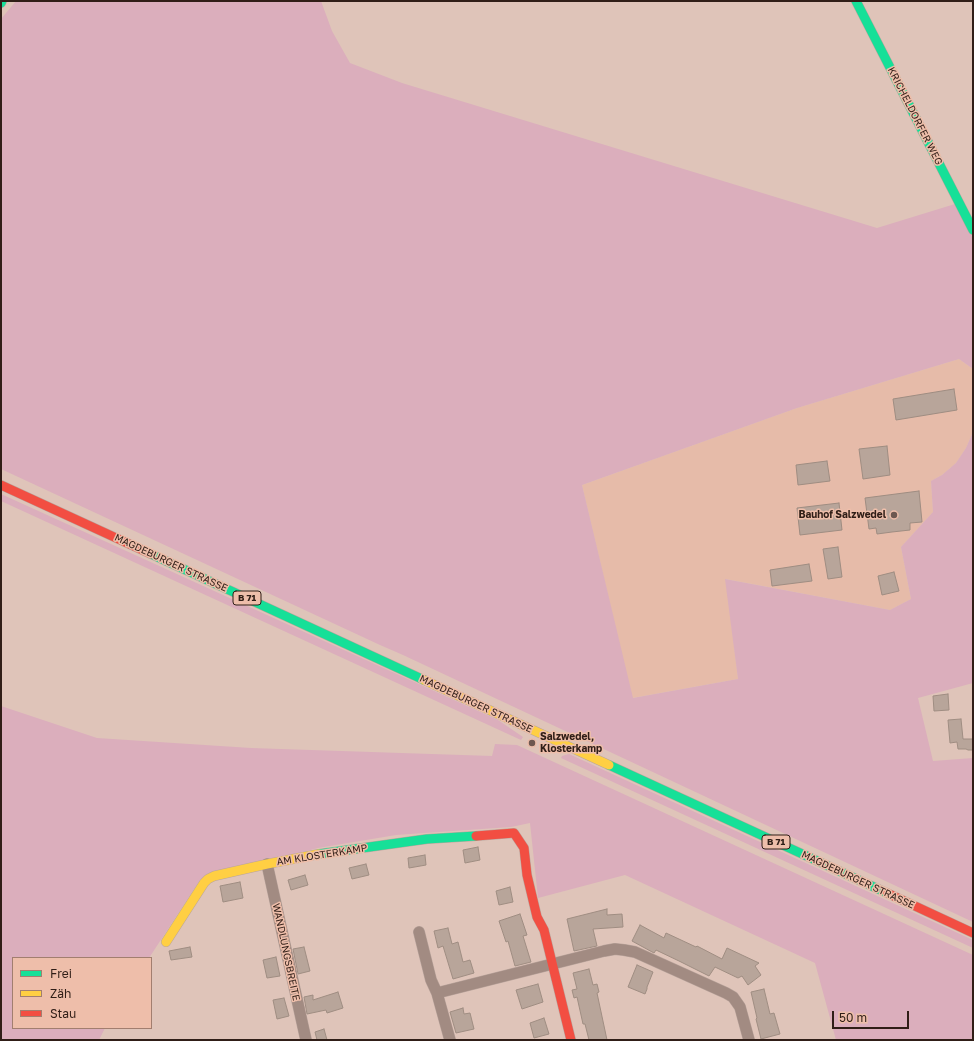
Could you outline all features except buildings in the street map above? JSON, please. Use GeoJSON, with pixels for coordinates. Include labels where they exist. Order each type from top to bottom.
{"type":"FeatureCollection","features":[{"type":"Feature","properties":{"kind":"main road","name":"KRICHELDORFER WEG"},"geometry":{"type":"LineString","coordinates":[[856,1],[973,230]]}},
{"type":"Feature","properties":{"kind":"main road","name":"MAGDEBURGER STRASSE"},"geometry":{"type":"LineString","coordinates":[[1,485],[973,933]]}},
{"type":"Feature","properties":{"kind":"main road","name":"AM KLOSTERKAMP"},"geometry":{"type":"LineString","coordinates":[[166,942],[204,883],[208,879],[221,874],[320,854],[427,839],[514,833],[524,848],[527,875],[537,917],[544,930],[553,964]]}},
{"type":"Feature","properties":{"kind":"main road"},"geometry":{"type":"LineString","coordinates":[[553,964],[571,1040]]}},
{"type":"Feature","properties":{"kind":"street","name":"WANDLUNGSBREITE"},"geometry":{"type":"LineString","coordinates":[[267,864],[306,1040]]}},
{"type":"Feature","properties":{"kind":"street"},"geometry":{"type":"LineString","coordinates":[[420,932],[431,980],[437,993],[450,1040]]}},
{"type":"Feature","properties":{"kind":"street"},"geometry":{"type":"LineString","coordinates":[[437,993],[615,949],[634,952],[733,997],[740,1007],[748,1040]]}},
{"type":"Feature","properties":{"kind":"shaded area"},"geometry":{"type":"Polygon","coordinates":[[[16,1],[321,1],[332,31],[350,63],[402,83],[877,228],[955,204],[973,238],[973,369],[959,359],[797,408],[582,485],[633,698],[738,679],[725,579],[890,610],[911,599],[901,547],[933,512],[931,481],[942,475],[956,463],[966,448],[973,432],[973,683],[918,698],[933,761],[973,758],[973,922],[403,655],[1,469],[1,19],[16,1]]]}},
{"type":"Feature","properties":{"kind":"shaded area"},"geometry":{"type":"Polygon","coordinates":[[[959,359],[973,369],[973,432],[966,448],[956,463],[942,475],[931,481],[933,512],[901,547],[911,599],[890,610],[726,579],[738,679],[632,698],[582,485],[797,408],[959,359]]]}},
{"type":"Feature","properties":{"kind":"shaded area"},"geometry":{"type":"Polygon","coordinates":[[[1,494],[498,720],[523,737],[521,740],[1,501],[1,494]]]}},
{"type":"Feature","properties":{"kind":"shaded area"},"geometry":{"type":"Polygon","coordinates":[[[1,706],[97,738],[251,748],[492,756],[495,744],[517,745],[973,955],[973,1040],[836,1040],[815,963],[625,875],[538,898],[530,823],[511,827],[396,835],[318,848],[200,880],[150,957],[12,957],[12,1029],[104,1029],[99,1040],[1,1040],[1,706]]]}},
{"type":"Feature","properties":{"kind":"shaded area"},"geometry":{"type":"Polygon","coordinates":[[[569,754],[973,940],[973,948],[561,758],[562,756],[569,754]]]}},
{"type":"Feature","properties":{"kind":"traffic: fast"},"geometry":{"type":"LineString","coordinates":[[856,1],[973,230]]}},
{"type":"Feature","properties":{"kind":"traffic: fast"},"geometry":{"type":"LineString","coordinates":[[151,554],[424,680]]}},
{"type":"Feature","properties":{"kind":"traffic: fast"},"geometry":{"type":"LineString","coordinates":[[609,765],[887,893]]}},
{"type":"Feature","properties":{"kind":"traffic: fast"},"geometry":{"type":"LineString","coordinates":[[319,854],[427,839],[476,836]]}},
{"type":"Feature","properties":{"kind":"traffic: slow"},"geometry":{"type":"LineString","coordinates":[[424,680],[609,765]]}},
{"type":"Feature","properties":{"kind":"traffic: slow"},"geometry":{"type":"LineString","coordinates":[[166,942],[208,879],[214,876],[267,864],[319,854]]}},
{"type":"Feature","properties":{"kind":"traffic: jam"},"geometry":{"type":"LineString","coordinates":[[1,485],[151,554]]}},
{"type":"Feature","properties":{"kind":"traffic: jam"},"geometry":{"type":"LineString","coordinates":[[476,836],[514,833],[524,848],[527,875],[537,917],[544,930],[571,1040]]}},
{"type":"Feature","properties":{"kind":"traffic: jam"},"geometry":{"type":"LineString","coordinates":[[887,893],[973,933]]}},
{"type":"Feature","properties":{"kind":"place","name":"Bauhof Salzwedel"},"geometry":{"type":"Point","coordinates":[894,515]}},
{"type":"Feature","properties":{"kind":"place","name":"Salzwedel, Klosterkamp"},"geometry":{"type":"Point","coordinates":[532,743]}}]}
